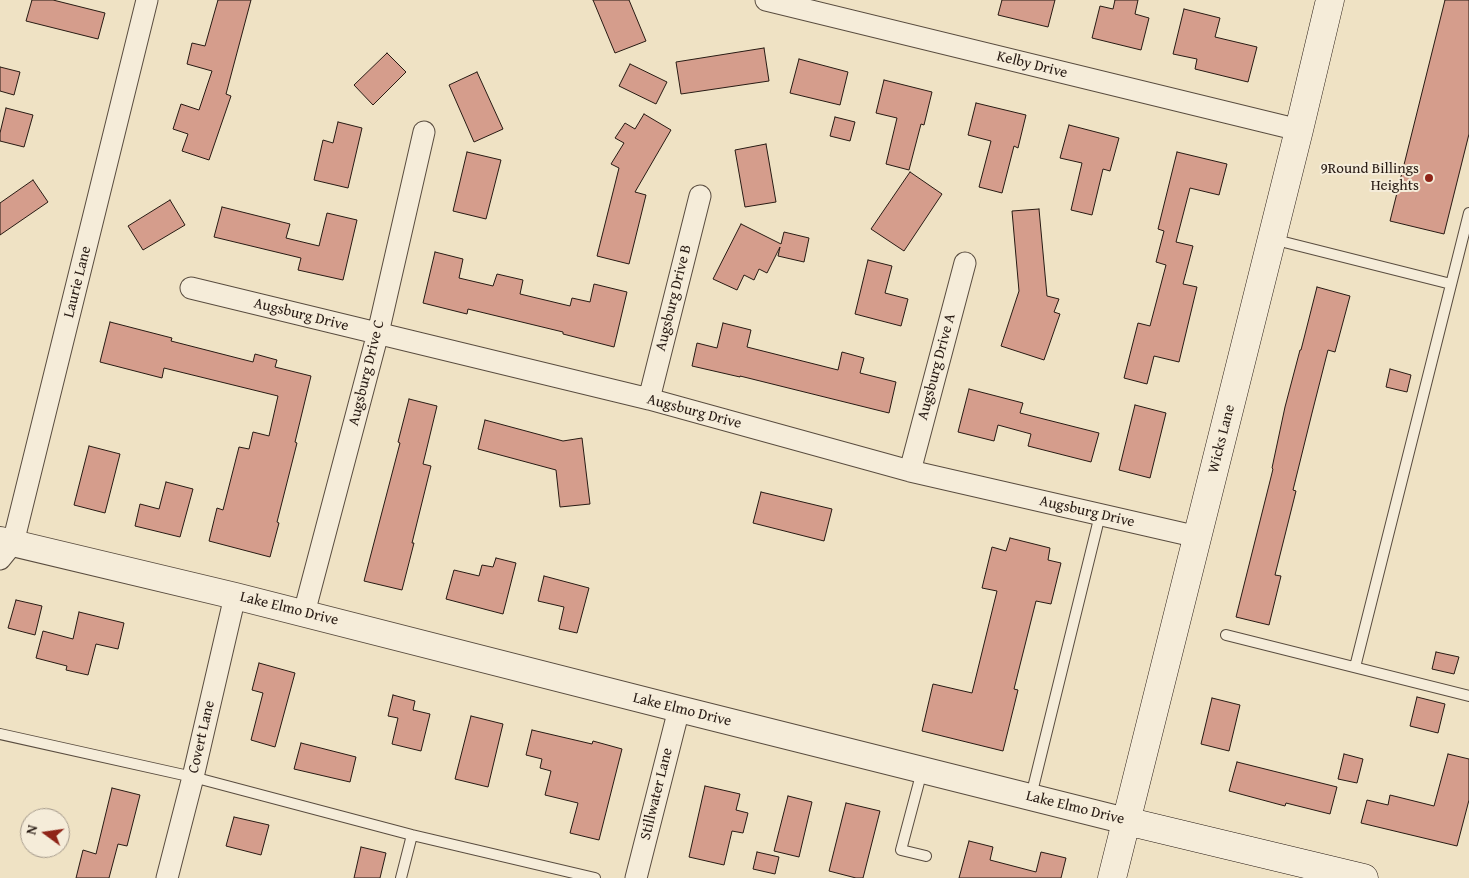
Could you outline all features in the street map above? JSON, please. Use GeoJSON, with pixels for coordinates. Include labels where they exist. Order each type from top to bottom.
{"type":"FeatureCollection","features":[{"type":"Feature","properties":{"kind":"main road","name":"Wicks Lane"},"geometry":{"type":"LineString","coordinates":[[1112,878],[1330,0]]}},
{"type":"Feature","properties":{"kind":"main road","name":"Lake Elmo Drive"},"geometry":{"type":"LineString","coordinates":[[1126,821],[1364,878]]}},
{"type":"Feature","properties":{"kind":"street","name":"Laurie Lane"},"geometry":{"type":"LineString","coordinates":[[4,548],[148,0]]}},
{"type":"Feature","properties":{"kind":"street","name":"Kelby Drive"},"geometry":{"type":"LineString","coordinates":[[766,0],[1299,130]]}},
{"type":"Feature","properties":{"kind":"street","name":"Augsburg Drive C"},"geometry":{"type":"LineString","coordinates":[[304,613],[378,333],[424,132]]}},
{"type":"Feature","properties":{"kind":"street","name":"Augsburg Drive B"},"geometry":{"type":"LineString","coordinates":[[649,399],[700,196]]}},
{"type":"Feature","properties":{"kind":"street","name":"Augsburg Drive A"},"geometry":{"type":"LineString","coordinates":[[910,471],[964,262]]}},
{"type":"Feature","properties":{"kind":"street","name":"Augsburg Drive"},"geometry":{"type":"LineString","coordinates":[[191,288],[649,399],[910,471],[1198,537]]}},
{"type":"Feature","properties":{"kind":"street","name":"Lake Elmo Drive"},"geometry":{"type":"LineString","coordinates":[[4,548],[235,596],[1126,821]]}},
{"type":"Feature","properties":{"kind":"street","name":"Covert Lane"},"geometry":{"type":"LineString","coordinates":[[167,878],[193,777],[235,596]]}},
{"type":"Feature","properties":{"kind":"street","name":"Stillwater Lane"},"geometry":{"type":"LineString","coordinates":[[636,878],[679,709]]}},
{"type":"Feature","properties":{"kind":"lane"},"geometry":{"type":"LineString","coordinates":[[1355,667],[1469,213]]}},
{"type":"Feature","properties":{"kind":"lane"},"geometry":{"type":"LineString","coordinates":[[1271,239],[1451,284]]}},
{"type":"Feature","properties":{"kind":"lane"},"geometry":{"type":"LineString","coordinates":[[1031,797],[1100,514]]}},
{"type":"Feature","properties":{"kind":"lane"},"geometry":{"type":"LineString","coordinates":[[1226,635],[1469,696]]}},
{"type":"Feature","properties":{"kind":"lane"},"geometry":{"type":"LineString","coordinates":[[0,734],[193,777],[412,835],[595,878]]}},
{"type":"Feature","properties":{"kind":"lane"},"geometry":{"type":"LineString","coordinates":[[922,770],[902,850],[926,856]]}},
{"type":"Feature","properties":{"kind":"lane"},"geometry":{"type":"LineString","coordinates":[[401,878],[412,835]]}},
{"type":"Feature","properties":{"kind":"building"},"geometry":{"type":"Polygon","coordinates":[[[32,0],[53,0],[105,13],[98,39],[26,21],[32,0]]]}},
{"type":"Feature","properties":{"kind":"building"},"geometry":{"type":"Polygon","coordinates":[[[218,0],[251,0],[226,94],[231,96],[209,160],[182,151],[188,134],[173,129],[181,104],[199,110],[212,71],[187,64],[192,43],[205,46],[218,0]]]}},
{"type":"Feature","properties":{"kind":"building"},"geometry":{"type":"Polygon","coordinates":[[[593,0],[629,0],[646,41],[615,53],[593,0]]]}},
{"type":"Feature","properties":{"kind":"building"},"geometry":{"type":"Polygon","coordinates":[[[1002,0],[1055,0],[1048,27],[998,15],[1002,0]]]}},
{"type":"Feature","properties":{"kind":"building"},"geometry":{"type":"Polygon","coordinates":[[[1115,0],[1138,0],[1135,14],[1149,18],[1141,50],[1092,38],[1100,6],[1113,9],[1115,0]]]}},
{"type":"Feature","properties":{"kind":"building"},"geometry":{"type":"Polygon","coordinates":[[[1445,0],[1469,0],[1469,134],[1444,234],[1390,221],[1445,0]]]}},
{"type":"Feature","properties":{"kind":"building"},"geometry":{"type":"Polygon","coordinates":[[[1184,9],[1220,18],[1215,37],[1257,47],[1248,82],[1195,69],[1197,59],[1173,54],[1184,9]]]}},
{"type":"Feature","properties":{"kind":"building"},"geometry":{"type":"Polygon","coordinates":[[[764,48],[769,81],[681,94],[676,62],[764,48]]]}},
{"type":"Feature","properties":{"kind":"building"},"geometry":{"type":"Polygon","coordinates":[[[387,53],[406,72],[373,105],[354,85],[387,53]]]}},
{"type":"Feature","properties":{"kind":"building"},"geometry":{"type":"Polygon","coordinates":[[[799,59],[848,72],[840,105],[790,93],[799,59]]]}},
{"type":"Feature","properties":{"kind":"building"},"geometry":{"type":"Polygon","coordinates":[[[630,64],[667,82],[656,104],[619,86],[630,64]]]}},
{"type":"Feature","properties":{"kind":"building"},"geometry":{"type":"Polygon","coordinates":[[[0,67],[20,72],[14,95],[0,91],[0,67]]]}},
{"type":"Feature","properties":{"kind":"building"},"geometry":{"type":"Polygon","coordinates":[[[477,72],[503,129],[474,142],[449,85],[477,72]]]}},
{"type":"Feature","properties":{"kind":"building"},"geometry":{"type":"Polygon","coordinates":[[[884,80],[932,92],[924,125],[921,124],[909,170],[886,164],[897,118],[876,113],[884,80]]]}},
{"type":"Feature","properties":{"kind":"building"},"geometry":{"type":"Polygon","coordinates":[[[976,103],[1026,115],[1018,148],[1014,146],[1002,193],[979,187],[991,141],[968,135],[976,103]]]}},
{"type":"Feature","properties":{"kind":"building"},"geometry":{"type":"Polygon","coordinates":[[[6,108],[33,115],[24,147],[0,141],[6,108]]]}},
{"type":"Feature","properties":{"kind":"building"},"geometry":{"type":"Polygon","coordinates":[[[644,114],[671,130],[635,192],[646,195],[629,264],[597,256],[619,168],[611,164],[624,143],[615,138],[625,123],[635,129],[644,114]]]}},
{"type":"Feature","properties":{"kind":"building"},"geometry":{"type":"Polygon","coordinates":[[[835,117],[855,122],[850,141],[830,136],[835,117]]]}},
{"type":"Feature","properties":{"kind":"building"},"geometry":{"type":"Polygon","coordinates":[[[338,122],[362,128],[348,188],[314,180],[323,140],[333,143],[338,122]]]}},
{"type":"Feature","properties":{"kind":"building"},"geometry":{"type":"Polygon","coordinates":[[[1069,125],[1119,138],[1110,171],[1103,169],[1092,215],[1071,210],[1082,163],[1060,158],[1069,125]]]}},
{"type":"Feature","properties":{"kind":"building"},"geometry":{"type":"Polygon","coordinates":[[[766,144],[776,202],[745,207],[735,150],[766,144]]]}},
{"type":"Feature","properties":{"kind":"building"},"geometry":{"type":"Polygon","coordinates":[[[467,152],[501,160],[486,219],[453,211],[467,152]]]}},
{"type":"Feature","properties":{"kind":"building"},"geometry":{"type":"Polygon","coordinates":[[[1177,152],[1227,164],[1219,195],[1190,188],[1176,242],[1193,246],[1183,284],[1197,287],[1179,362],[1154,356],[1147,384],[1124,378],[1138,323],[1150,326],[1166,265],[1156,262],[1164,231],[1158,229],[1177,152]]]}},
{"type":"Feature","properties":{"kind":"building"},"geometry":{"type":"Polygon","coordinates":[[[910,172],[942,194],[904,251],[871,229],[910,172]]]}},
{"type":"Feature","properties":{"kind":"building"},"geometry":{"type":"Polygon","coordinates":[[[33,180],[48,202],[0,235],[0,203],[33,180]]]}},
{"type":"Feature","properties":{"kind":"building"},"geometry":{"type":"Polygon","coordinates":[[[170,200],[185,225],[143,250],[128,226],[170,200]]]}},
{"type":"Feature","properties":{"kind":"building"},"geometry":{"type":"Polygon","coordinates":[[[222,207],[290,224],[286,238],[319,246],[327,213],[357,220],[343,280],[298,270],[301,258],[214,237],[222,207]]]}},
{"type":"Feature","properties":{"kind":"building"},"geometry":{"type":"Polygon","coordinates":[[[1039,209],[1047,296],[1059,299],[1054,312],[1060,314],[1044,360],[1001,346],[1019,291],[1012,211],[1039,209]]]}},
{"type":"Feature","properties":{"kind":"building"},"geometry":{"type":"Polygon","coordinates":[[[741,224],[781,244],[784,232],[809,238],[804,262],[778,256],[780,247],[767,273],[759,269],[754,280],[744,275],[737,290],[713,279],[741,224]]]}},
{"type":"Feature","properties":{"kind":"building"},"geometry":{"type":"Polygon","coordinates":[[[435,252],[463,259],[459,278],[493,286],[497,274],[523,280],[520,294],[570,306],[572,298],[590,302],[594,284],[627,292],[614,347],[563,334],[563,332],[468,309],[467,314],[423,303],[435,252]]]}},
{"type":"Feature","properties":{"kind":"building"},"geometry":{"type":"Polygon","coordinates":[[[868,260],[892,266],[885,293],[908,299],[901,326],[855,314],[868,260]]]}},
{"type":"Feature","properties":{"kind":"building"},"geometry":{"type":"Polygon","coordinates":[[[1317,287],[1350,296],[1335,352],[1328,350],[1293,490],[1296,491],[1275,575],[1281,576],[1269,625],[1236,617],[1273,469],[1285,407],[1317,287]]]}},
{"type":"Feature","properties":{"kind":"building"},"geometry":{"type":"Polygon","coordinates":[[[110,322],[172,338],[171,341],[253,362],[255,354],[277,360],[275,367],[311,376],[270,557],[209,541],[217,508],[223,510],[239,447],[249,449],[253,432],[269,436],[278,396],[164,368],[162,378],[100,362],[110,322]]]}},
{"type":"Feature","properties":{"kind":"building"},"geometry":{"type":"Polygon","coordinates":[[[723,323],[751,330],[747,347],[838,370],[842,352],[864,358],[860,373],[896,382],[889,413],[692,366],[697,343],[717,348],[723,323]]]}},
{"type":"Feature","properties":{"kind":"building"},"geometry":{"type":"Polygon","coordinates":[[[1390,369],[1411,375],[1407,392],[1386,387],[1390,369]]]}},
{"type":"Feature","properties":{"kind":"building"},"geometry":{"type":"Polygon","coordinates":[[[969,389],[1023,403],[1020,413],[1099,433],[1091,462],[1028,446],[1031,434],[998,425],[994,441],[958,432],[969,389]]]}},
{"type":"Feature","properties":{"kind":"building"},"geometry":{"type":"Polygon","coordinates":[[[409,399],[437,406],[423,464],[431,466],[402,590],[364,581],[400,443],[398,442],[409,399]]]}},
{"type":"Feature","properties":{"kind":"building"},"geometry":{"type":"Polygon","coordinates":[[[1135,405],[1166,413],[1150,478],[1119,470],[1135,405]]]}},
{"type":"Feature","properties":{"kind":"building"},"geometry":{"type":"Polygon","coordinates":[[[485,420],[563,441],[582,438],[590,504],[560,507],[556,470],[478,449],[485,420]]]}},
{"type":"Feature","properties":{"kind":"building"},"geometry":{"type":"Polygon","coordinates":[[[89,446],[120,454],[105,513],[74,505],[89,446]]]}},
{"type":"Feature","properties":{"kind":"building"},"geometry":{"type":"Polygon","coordinates":[[[166,482],[193,489],[180,537],[135,526],[140,504],[159,509],[166,482]]]}},
{"type":"Feature","properties":{"kind":"building"},"geometry":{"type":"Polygon","coordinates":[[[761,492],[832,509],[824,541],[753,523],[761,492]]]}},
{"type":"Feature","properties":{"kind":"building"},"geometry":{"type":"Polygon","coordinates":[[[1010,538],[1050,548],[1048,560],[1061,563],[1051,604],[1036,601],[1014,689],[1018,690],[1003,751],[922,731],[933,684],[972,693],[997,591],[982,588],[992,547],[1006,551],[1010,538]]]}},
{"type":"Feature","properties":{"kind":"building"},"geometry":{"type":"Polygon","coordinates":[[[496,558],[516,563],[503,614],[446,599],[454,570],[479,576],[482,565],[493,567],[496,558]]]}},
{"type":"Feature","properties":{"kind":"building"},"geometry":{"type":"Polygon","coordinates":[[[544,576],[589,588],[577,633],[559,629],[564,607],[538,601],[544,576]]]}},
{"type":"Feature","properties":{"kind":"building"},"geometry":{"type":"Polygon","coordinates":[[[16,600],[42,606],[35,635],[8,628],[16,600]]]}},
{"type":"Feature","properties":{"kind":"building"},"geometry":{"type":"Polygon","coordinates":[[[79,612],[124,623],[118,649],[96,644],[88,675],[66,670],[67,666],[36,658],[43,631],[73,639],[79,612]]]}},
{"type":"Feature","properties":{"kind":"building"},"geometry":{"type":"Polygon","coordinates":[[[1436,652],[1459,657],[1454,674],[1432,669],[1436,652]]]}},
{"type":"Feature","properties":{"kind":"building"},"geometry":{"type":"Polygon","coordinates":[[[259,663],[295,673],[275,747],[251,740],[263,693],[252,690],[259,663]]]}},
{"type":"Feature","properties":{"kind":"building"},"geometry":{"type":"Polygon","coordinates":[[[393,695],[415,701],[413,710],[430,714],[421,751],[392,744],[398,718],[388,716],[393,695]]]}},
{"type":"Feature","properties":{"kind":"building"},"geometry":{"type":"Polygon","coordinates":[[[1417,697],[1445,704],[1438,733],[1410,726],[1417,697]]]}},
{"type":"Feature","properties":{"kind":"building"},"geometry":{"type":"Polygon","coordinates":[[[1212,698],[1240,705],[1229,751],[1201,744],[1212,698]]]}},
{"type":"Feature","properties":{"kind":"building"},"geometry":{"type":"Polygon","coordinates":[[[471,716],[503,724],[488,787],[455,779],[471,716]]]}},
{"type":"Feature","properties":{"kind":"building"},"geometry":{"type":"Polygon","coordinates":[[[532,730],[592,744],[593,741],[622,749],[599,840],[570,833],[578,803],[545,795],[551,771],[540,768],[542,759],[526,755],[532,730]]]}},
{"type":"Feature","properties":{"kind":"building"},"geometry":{"type":"Polygon","coordinates":[[[301,743],[356,757],[350,782],[294,769],[301,743]]]}},
{"type":"Feature","properties":{"kind":"building"},"geometry":{"type":"Polygon","coordinates":[[[1344,754],[1363,759],[1357,783],[1338,779],[1344,754]]]}},
{"type":"Feature","properties":{"kind":"building"},"geometry":{"type":"Polygon","coordinates":[[[1448,754],[1469,759],[1469,800],[1457,846],[1361,823],[1367,800],[1388,805],[1390,795],[1434,806],[1448,754]]]}},
{"type":"Feature","properties":{"kind":"building"},"geometry":{"type":"Polygon","coordinates":[[[1237,762],[1337,787],[1330,814],[1286,803],[1285,806],[1229,791],[1237,762]]]}},
{"type":"Feature","properties":{"kind":"building"},"geometry":{"type":"Polygon","coordinates":[[[705,786],[740,794],[736,810],[748,813],[743,833],[732,831],[724,865],[689,857],[705,786]]]}},
{"type":"Feature","properties":{"kind":"building"},"geometry":{"type":"Polygon","coordinates":[[[112,788],[140,795],[127,846],[118,844],[109,878],[76,878],[83,850],[96,854],[112,788]]]}},
{"type":"Feature","properties":{"kind":"building"},"geometry":{"type":"Polygon","coordinates":[[[788,796],[812,802],[799,857],[774,851],[788,796]]]}},
{"type":"Feature","properties":{"kind":"building"},"geometry":{"type":"Polygon","coordinates":[[[846,803],[880,811],[863,878],[829,871],[846,803]]]}},
{"type":"Feature","properties":{"kind":"building"},"geometry":{"type":"Polygon","coordinates":[[[234,817],[269,825],[261,855],[226,846],[234,817]]]}},
{"type":"Feature","properties":{"kind":"building"},"geometry":{"type":"Polygon","coordinates":[[[969,841],[993,847],[990,860],[1036,872],[1041,852],[1066,858],[1061,878],[959,878],[969,841]]]}},
{"type":"Feature","properties":{"kind":"building"},"geometry":{"type":"Polygon","coordinates":[[[361,847],[386,853],[380,878],[354,878],[361,847]]]}},
{"type":"Feature","properties":{"kind":"building"},"geometry":{"type":"Polygon","coordinates":[[[757,852],[779,857],[775,874],[753,869],[757,852]]]}},
{"type":"Feature","properties":{"kind":"place","name":"9Round Billings Heights"},"geometry":{"type":"Point","coordinates":[1429,178]}}]}
